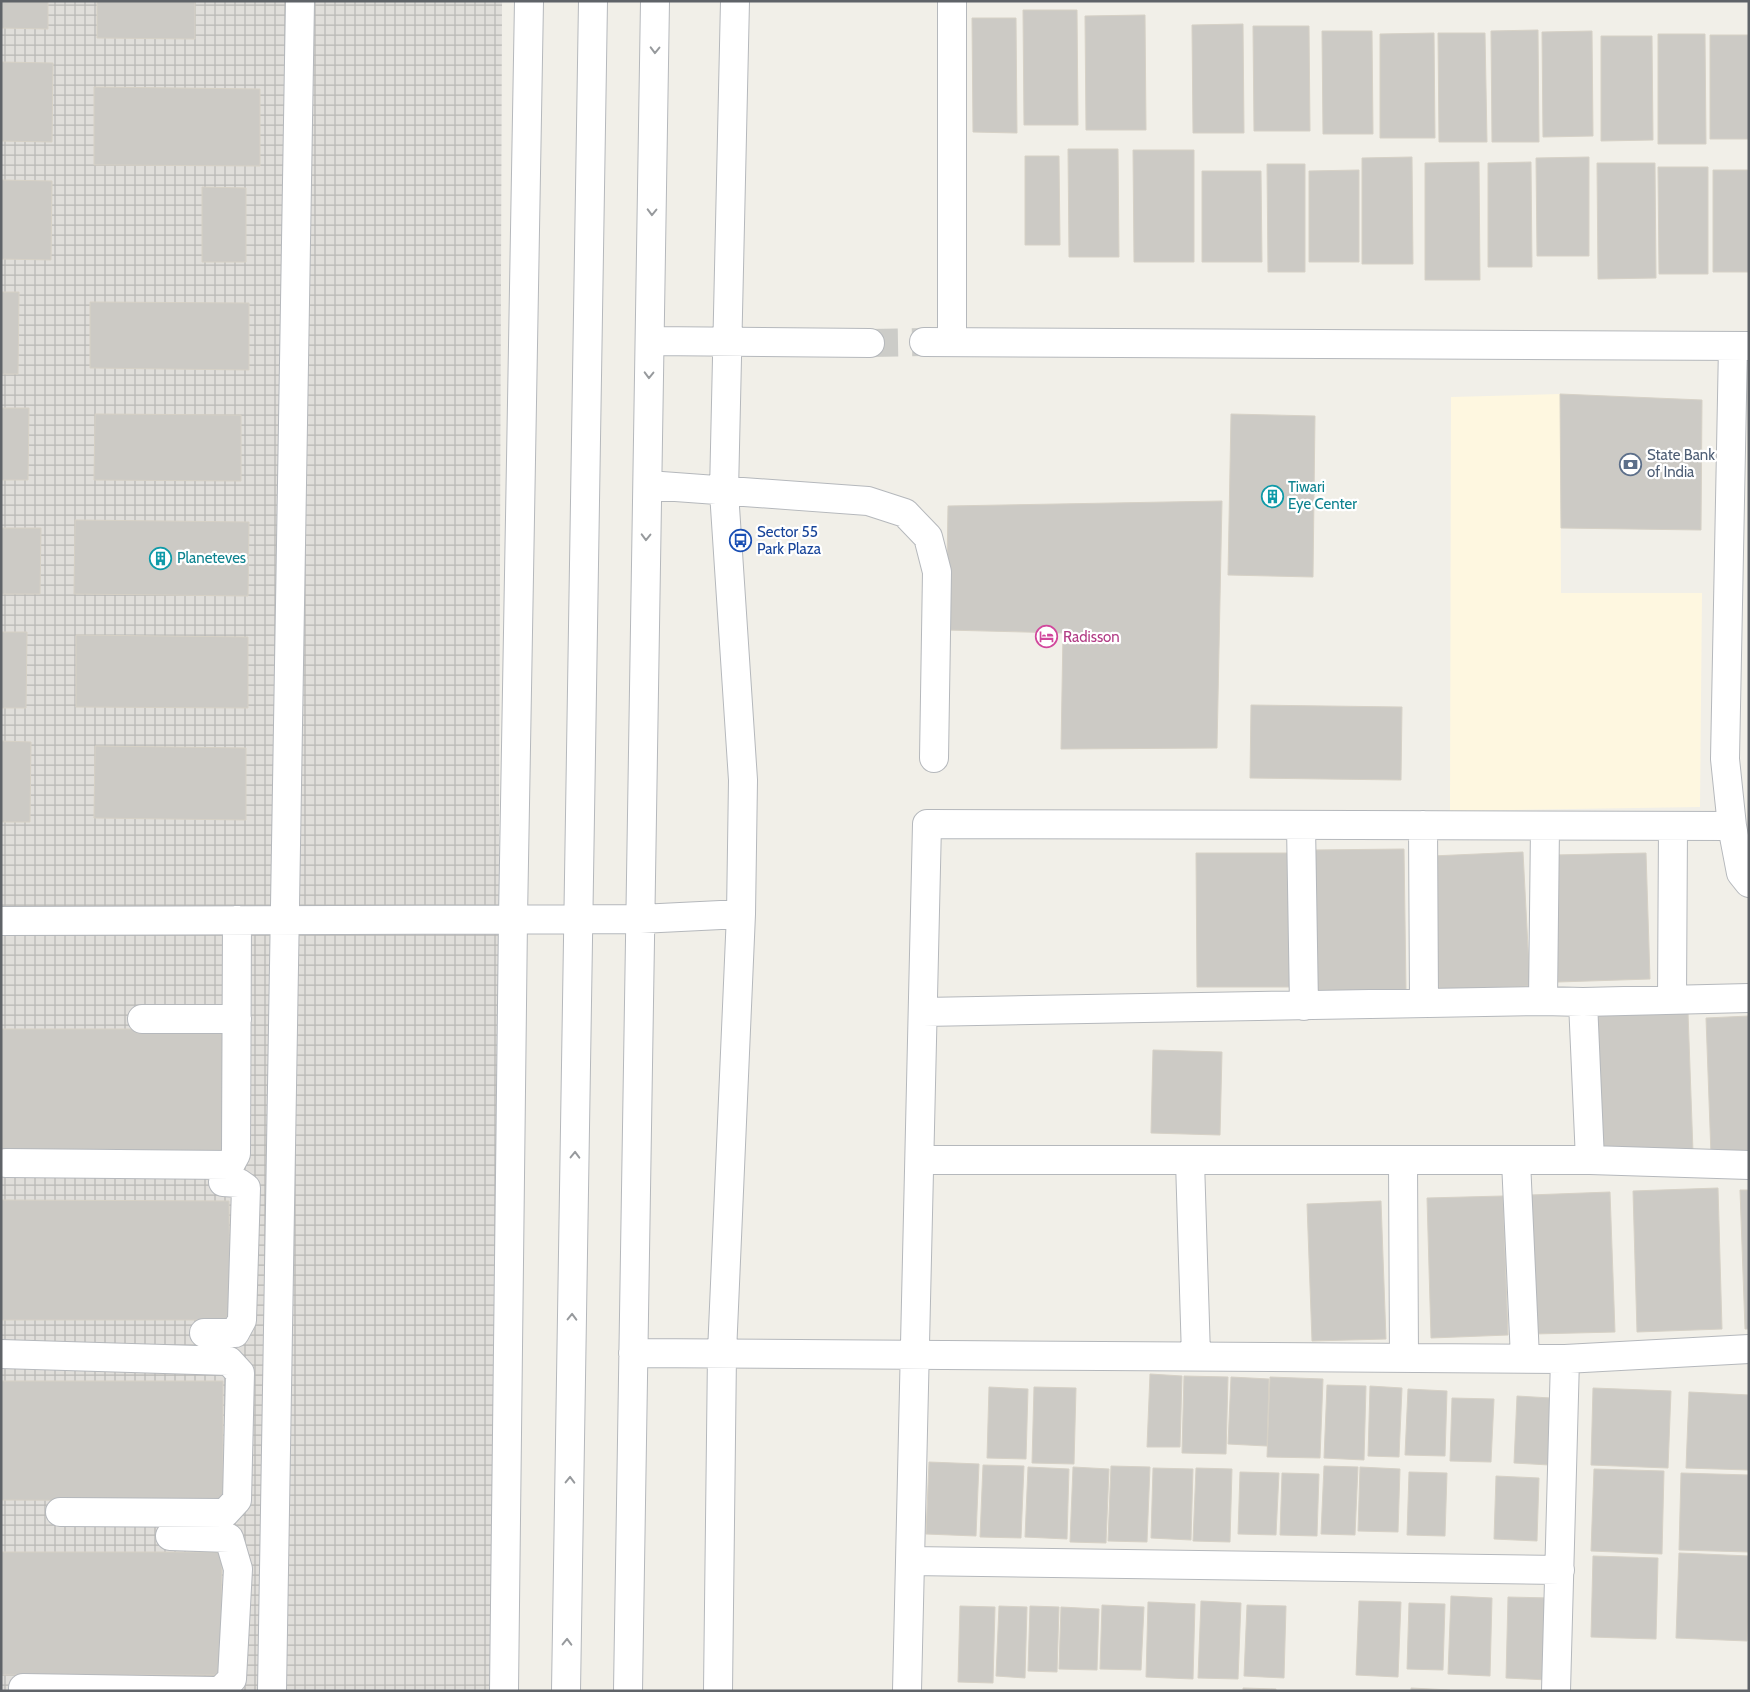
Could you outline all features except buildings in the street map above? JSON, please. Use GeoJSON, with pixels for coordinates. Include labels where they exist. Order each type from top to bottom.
{"type":"FeatureCollection","features":[{"type":"Feature","properties":{"kind":"street"},"geometry":{"type":"LineString","coordinates":[[23,1688],[272,1686],[300,1]]}},
{"type":"Feature","properties":{"kind":"street"},"geometry":{"type":"LineString","coordinates":[[504,1691],[513,919],[529,1]]}},
{"type":"Feature","properties":{"kind":"street"},"geometry":{"type":"LineString","coordinates":[[566,1691],[593,1]]}},
{"type":"Feature","properties":{"kind":"street"},"geometry":{"type":"LineString","coordinates":[[628,1691],[655,1]]}},
{"type":"Feature","properties":{"kind":"street"},"geometry":{"type":"LineString","coordinates":[[718,1691],[722,1353],[741,914],[743,780],[724,492],[735,1]]}},
{"type":"Feature","properties":{"kind":"street"},"geometry":{"type":"LineString","coordinates":[[952,1],[952,342]]}},
{"type":"Feature","properties":{"kind":"street"},"geometry":{"type":"LineString","coordinates":[[650,341],[870,343]]}},
{"type":"Feature","properties":{"kind":"street"},"geometry":{"type":"LineString","coordinates":[[924,342],[1741,346],[1725,759],[1732,826],[1741,872],[1749,883]]}},
{"type":"Feature","properties":{"kind":"street"},"geometry":{"type":"LineString","coordinates":[[648,485],[868,501],[905,513],[928,537],[938,572],[934,758]]}},
{"type":"Feature","properties":{"kind":"street"},"geometry":{"type":"LineString","coordinates":[[907,1691],[928,824],[1732,826]]}},
{"type":"Feature","properties":{"kind":"street"},"geometry":{"type":"LineString","coordinates":[[1301,825],[1304,1006]]}},
{"type":"Feature","properties":{"kind":"street"},"geometry":{"type":"LineString","coordinates":[[1423,825],[1424,1003]]}},
{"type":"Feature","properties":{"kind":"street"},"geometry":{"type":"LineString","coordinates":[[1543,1001],[1545,826]]}},
{"type":"Feature","properties":{"kind":"street"},"geometry":{"type":"LineString","coordinates":[[1672,999],[1673,826]]}},
{"type":"Feature","properties":{"kind":"street"},"geometry":{"type":"LineString","coordinates":[[1,921],[579,920],[741,914]]}},
{"type":"Feature","properties":{"kind":"street"},"geometry":{"type":"LineString","coordinates":[[6,1163],[230,1165],[236,1154],[237,920]]}},
{"type":"Feature","properties":{"kind":"street"},"geometry":{"type":"LineString","coordinates":[[923,1012],[1749,998]]}},
{"type":"Feature","properties":{"kind":"street"},"geometry":{"type":"LineString","coordinates":[[1583,1002],[1590,1160]]}},
{"type":"Feature","properties":{"kind":"street"},"geometry":{"type":"LineString","coordinates":[[142,1019],[237,1019]]}},
{"type":"Feature","properties":{"kind":"street"},"geometry":{"type":"LineString","coordinates":[[920,1160],[1590,1160],[1749,1165]]}},
{"type":"Feature","properties":{"kind":"street"},"geometry":{"type":"LineString","coordinates":[[1190,1161],[1196,1356]]}},
{"type":"Feature","properties":{"kind":"street"},"geometry":{"type":"LineString","coordinates":[[1403,1161],[1404,1358]]}},
{"type":"Feature","properties":{"kind":"street"},"geometry":{"type":"LineString","coordinates":[[1516,1161],[1525,1358]]}},
{"type":"Feature","properties":{"kind":"street"},"geometry":{"type":"LineString","coordinates":[[204,1333],[235,1333],[242,1320],[234,1185],[281,1189]]}},
{"type":"Feature","properties":{"kind":"street"},"geometry":{"type":"LineString","coordinates":[[242,1320],[278,1322]]}},
{"type":"Feature","properties":{"kind":"street"},"geometry":{"type":"LineString","coordinates":[[633,1353],[1565,1359],[1749,1349]]}},
{"type":"Feature","properties":{"kind":"street"},"geometry":{"type":"LineString","coordinates":[[1,1354],[229,1361],[240,1373],[237,1500],[226,1513],[60,1512]]}},
{"type":"Feature","properties":{"kind":"street"},"geometry":{"type":"LineString","coordinates":[[1556,1691],[1565,1359]]}},
{"type":"Feature","properties":{"kind":"street"},"geometry":{"type":"LineString","coordinates":[[240,1373],[278,1374]]}},
{"type":"Feature","properties":{"kind":"street"},"geometry":{"type":"LineString","coordinates":[[237,1500],[275,1501]]}},
{"type":"Feature","properties":{"kind":"street"},"geometry":{"type":"LineString","coordinates":[[170,1536],[229,1538],[238,1569],[222,1687]]}},
{"type":"Feature","properties":{"kind":"street"},"geometry":{"type":"LineString","coordinates":[[911,1561],[1560,1570]]}},
{"type":"Feature","properties":{"kind":"street"},"geometry":{"type":"LineString","coordinates":[[238,1569],[274,1570]]}},
{"type":"Feature","properties":{"kind":"shaded area"},"geometry":{"type":"Polygon","coordinates":[[[1,1],[502,1],[496,1691],[1,1691],[1,1]]]}},
{"type":"Feature","properties":{"kind":"shaded area"},"geometry":{"type":"Polygon","coordinates":[[[1560,394],[1561,593],[1702,593],[1700,807],[1450,811],[1451,397],[1560,394]]]}},
{"type":"Feature","properties":{"kind":"tunnel"},"geometry":{"type":"LineString","coordinates":[[870,343],[924,342]]}},
{"type":"Feature","properties":{"kind":"place","name":"State Bank of India"},"geometry":{"type":"Point","coordinates":[1631,464]}},
{"type":"Feature","properties":{"kind":"place","name":"Tiwari Eye Center"},"geometry":{"type":"Point","coordinates":[1272,496]}},
{"type":"Feature","properties":{"kind":"place","name":"Sector 55 Park Plaza"},"geometry":{"type":"Point","coordinates":[741,541]}},
{"type":"Feature","properties":{"kind":"place","name":"Planeteves"},"geometry":{"type":"Point","coordinates":[161,558]}},
{"type":"Feature","properties":{"kind":"place","name":"Radisson"},"geometry":{"type":"Point","coordinates":[1047,637]}}]}
